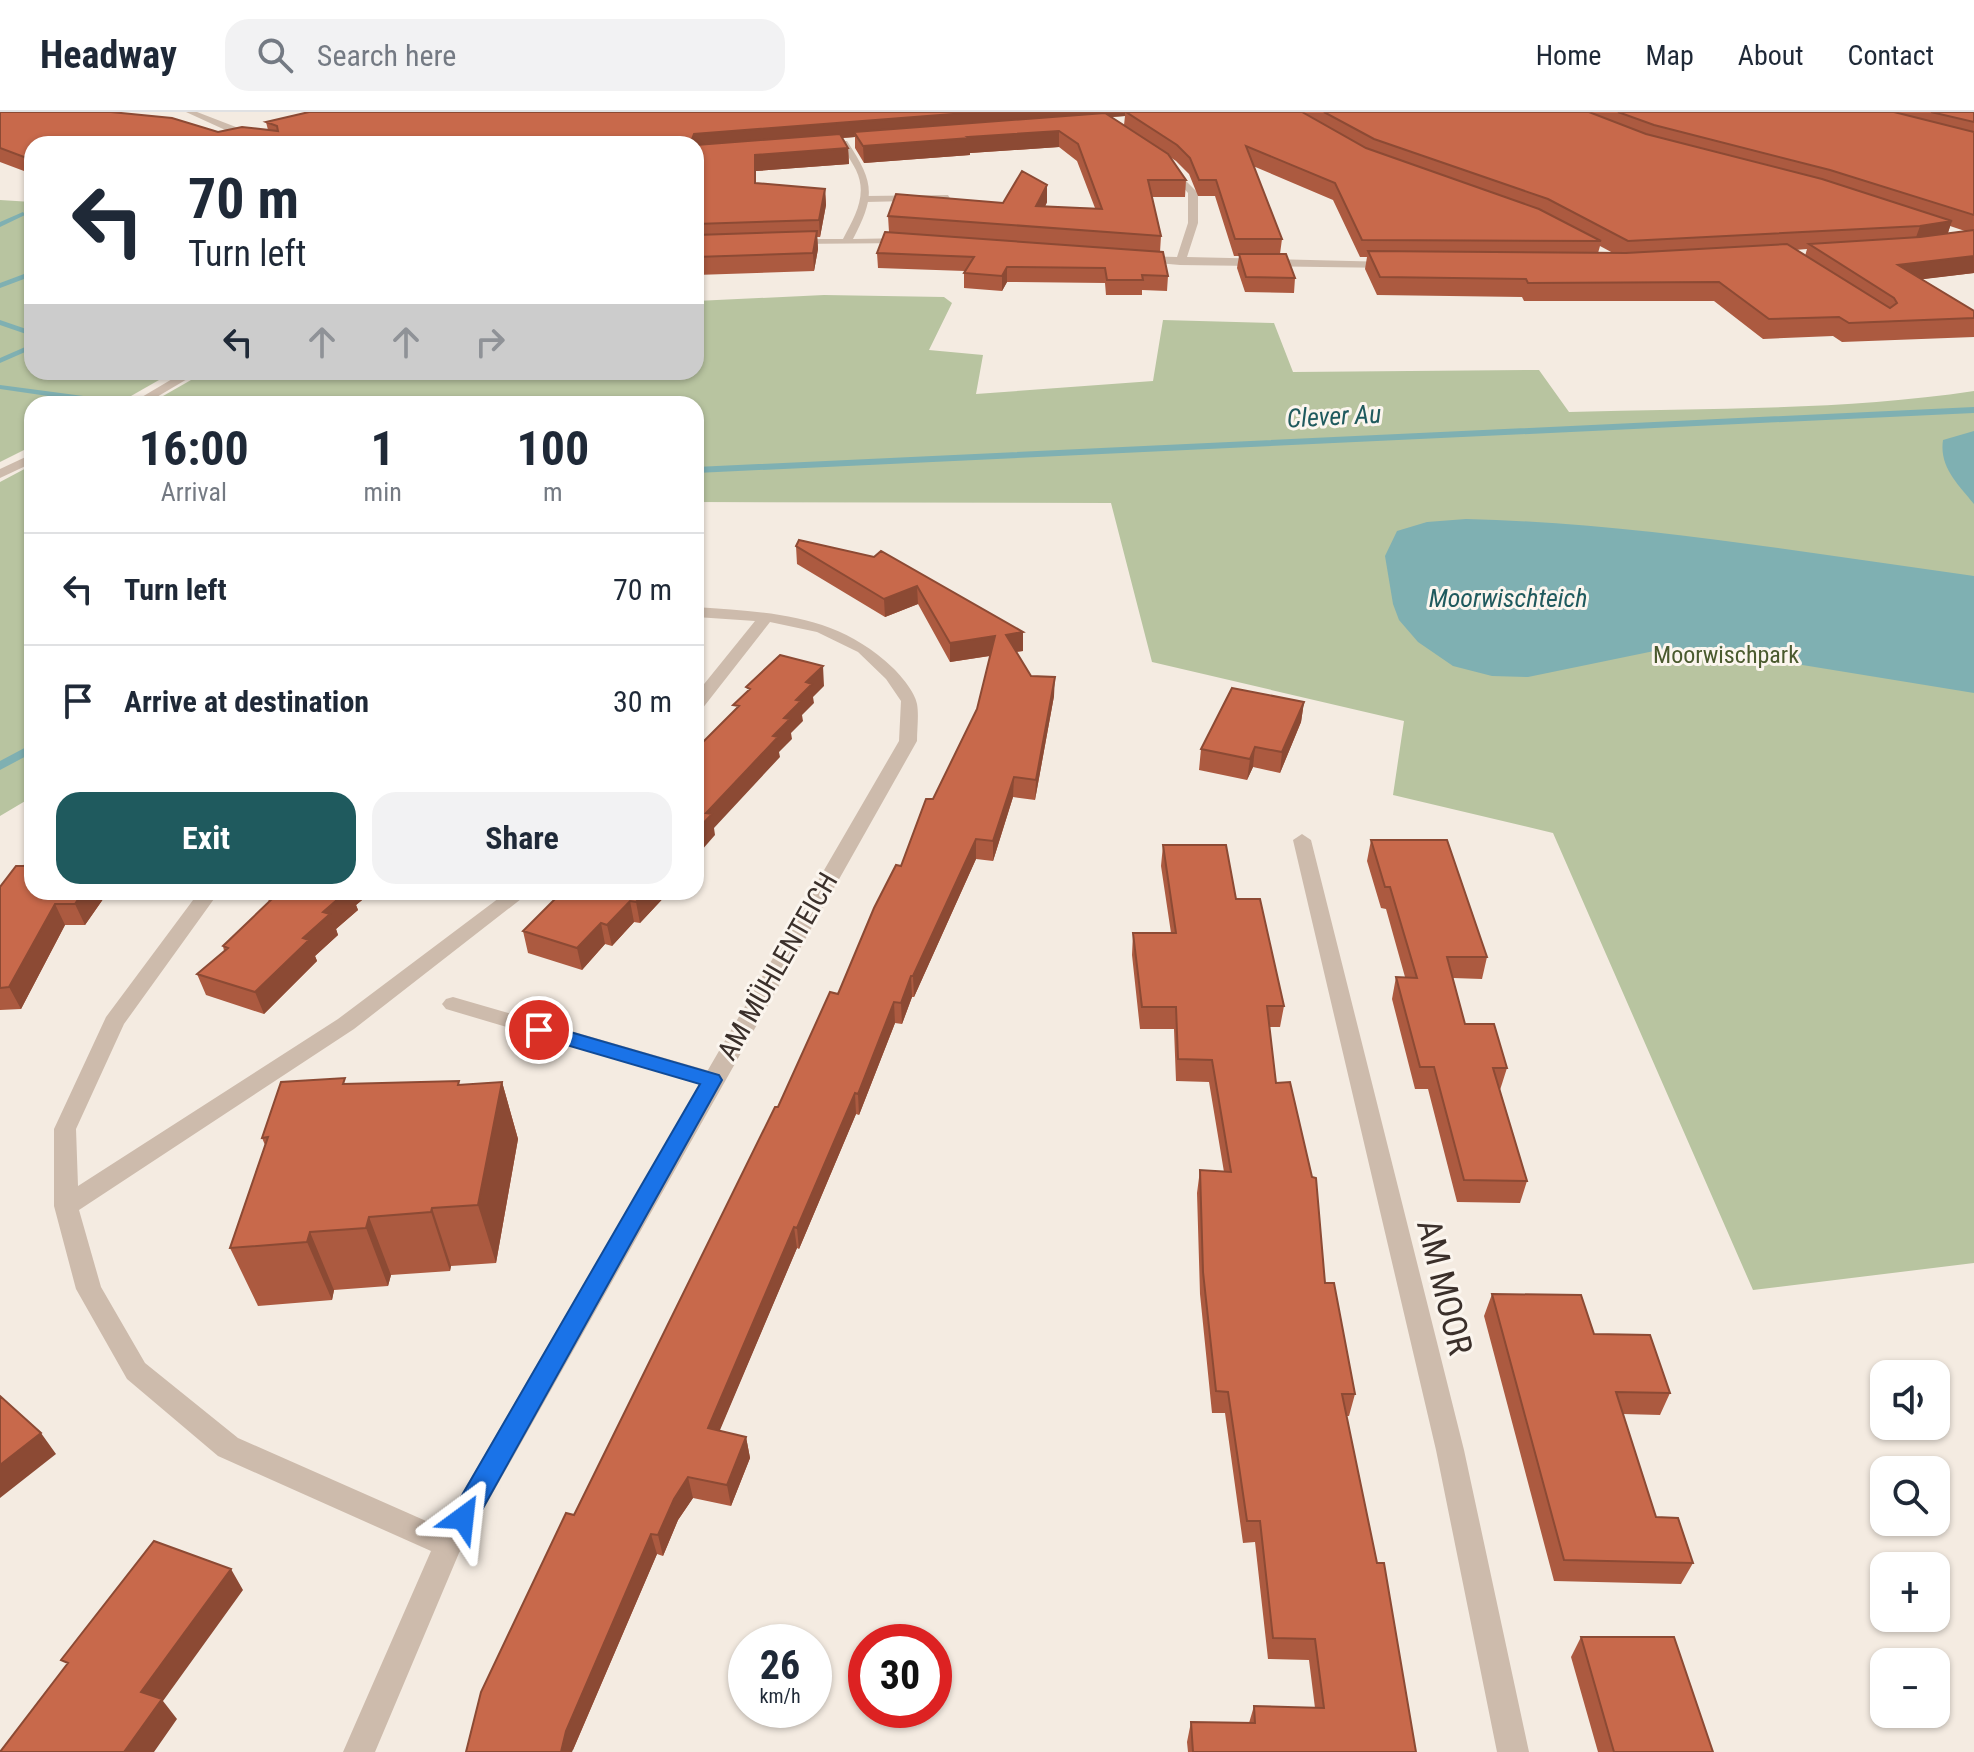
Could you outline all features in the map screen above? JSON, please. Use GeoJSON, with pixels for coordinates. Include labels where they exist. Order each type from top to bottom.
{"type":"FeatureCollection","features":[{"type":"Feature","properties":{"kind":"street"},"geometry":{"type":"LineString","coordinates":[[190,112],[246,136]]}},
{"type":"Feature","properties":{"kind":"street"},"geometry":{"type":"LineString","coordinates":[[830,144],[860,142]]}},
{"type":"Feature","properties":{"kind":"street"},"geometry":{"type":"LineString","coordinates":[[844,143],[866,177],[866,199],[847,241]]}},
{"type":"Feature","properties":{"kind":"street"},"geometry":{"type":"LineString","coordinates":[[1165,163],[1176,171],[1193,193],[1193,223],[1180,262]]}},
{"type":"Feature","properties":{"kind":"street"},"geometry":{"type":"LineString","coordinates":[[866,199],[948,198]]}},
{"type":"Feature","properties":{"kind":"street"},"geometry":{"type":"LineString","coordinates":[[775,242],[917,242]]}},
{"type":"Feature","properties":{"kind":"street"},"geometry":{"type":"LineString","coordinates":[[1133,259],[1408,265]]}},
{"type":"Feature","properties":{"kind":"street"},"geometry":{"type":"LineString","coordinates":[[150,396],[179,380]]}},
{"type":"Feature","properties":{"kind":"street"},"geometry":{"type":"LineString","coordinates":[[0,474],[24,462]]}},
{"type":"Feature","properties":{"kind":"street","name":"AM MÜHLENTEICH"},"geometry":{"type":"LineString","coordinates":[[359,1752],[448,1545],[908,741],[909,701],[892,676],[864,649],[822,628],[766,617],[704,613]]}},
{"type":"Feature","properties":{"kind":"street"},"geometry":{"type":"LineString","coordinates":[[704,695],[766,617]]}},
{"type":"Feature","properties":{"kind":"street","name":"AM MOOR"},"geometry":{"type":"LineString","coordinates":[[1302,840],[1450,1450],[1513,1752]]}},
{"type":"Feature","properties":{"kind":"street"},"geometry":{"type":"LineString","coordinates":[[203,900],[114,1022],[65,1129],[66,1206],[89,1289],[136,1371],[228,1447],[448,1545]]}},
{"type":"Feature","properties":{"kind":"street"},"geometry":{"type":"LineString","coordinates":[[66,1206],[346,1024],[509,900]]}},
{"type":"Feature","properties":{"kind":"street"},"geometry":{"type":"LineString","coordinates":[[453,1004],[712,1080]]}},
{"type":"Feature","properties":{"kind":"green space"},"geometry":{"type":"Polygon","coordinates":[[[0,200],[24,202],[24,380],[159,380],[131,396],[24,396],[24,450],[0,462],[0,200]]]}},
{"type":"Feature","properties":{"kind":"green space","name":"Moorwischpark"},"geometry":{"type":"Polygon","coordinates":[[[824,295],[944,297],[952,303],[929,350],[983,355],[976,394],[1153,381],[1163,320],[1274,323],[1293,372],[1539,370],[1569,412],[1823,405],[1974,391],[1974,1263],[1753,1290],[1553,833],[1393,795],[1404,721],[1152,662],[1111,503],[704,502],[704,396],[163,396],[191,380],[704,380],[704,301],[824,295]]]}},
{"type":"Feature","properties":{"kind":"green space"},"geometry":{"type":"Polygon","coordinates":[[[24,469],[24,802],[0,816],[0,482],[24,469]]]}},
{"type":"Feature","properties":{"kind":"water"},"geometry":{"type":"Polygon","coordinates":[[[1974,431],[1974,504],[1947,467],[1943,440],[1974,431]]]}},
{"type":"Feature","properties":{"kind":"water","name":"Moorwischteich"},"geometry":{"type":"Polygon","coordinates":[[[1466,519],[1657,533],[1974,576],[1974,693],[1753,657],[1659,650],[1528,677],[1492,676],[1453,666],[1418,642],[1399,620],[1393,604],[1385,556],[1397,531],[1427,522],[1466,519]]]}},
{"type":"Feature","properties":{"kind":"building"},"geometry":{"type":"Polygon","coordinates":[[[0,112],[111,112],[172,118],[218,132],[242,127],[278,131],[277,126],[266,122],[309,112],[979,112],[693,136],[24,136],[24,157],[0,148],[0,112]]]}},
{"type":"Feature","properties":{"kind":"building"},"geometry":{"type":"Polygon","coordinates":[[[1126,112],[1302,112],[1366,148],[1539,209],[1601,241],[1362,240],[1335,183],[1246,146],[1282,239],[1235,239],[1216,180],[1199,180],[1190,158],[1177,145],[1126,112]]]}},
{"type":"Feature","properties":{"kind":"building"},"geometry":{"type":"Polygon","coordinates":[[[1324,112],[1589,112],[1646,134],[1822,179],[1952,221],[1920,226],[1628,241],[1548,199],[1374,139],[1324,112]]]}},
{"type":"Feature","properties":{"kind":"building"},"geometry":{"type":"Polygon","coordinates":[[[1618,112],[1894,112],[1974,132],[1974,215],[1830,170],[1654,125],[1618,112]]]}},
{"type":"Feature","properties":{"kind":"building"},"geometry":{"type":"Polygon","coordinates":[[[1931,112],[1974,112],[1974,122],[1931,112]]]}},
{"type":"Feature","properties":{"kind":"building"},"geometry":{"type":"Polygon","coordinates":[[[1105,113],[1168,154],[1186,180],[1148,180],[1161,236],[888,216],[896,194],[1003,203],[1022,171],[1047,185],[1036,206],[1102,209],[1078,144],[1059,131],[863,146],[854,132],[1105,113]]]}},
{"type":"Feature","properties":{"kind":"building"},"geometry":{"type":"Polygon","coordinates":[[[840,134],[848,148],[755,155],[755,183],[825,189],[819,220],[704,224],[704,144],[840,134]]]}},
{"type":"Feature","properties":{"kind":"building"},"geometry":{"type":"Polygon","coordinates":[[[1974,230],[1974,256],[1898,265],[1974,311],[1974,318],[1849,323],[1839,317],[1769,319],[1719,282],[1528,283],[1526,279],[1380,277],[1368,251],[1626,253],[1787,244],[1890,308],[1897,303],[1894,298],[1809,244],[1920,237],[1974,230]]]}},
{"type":"Feature","properties":{"kind":"building"},"geometry":{"type":"Polygon","coordinates":[[[817,231],[813,253],[704,257],[704,235],[817,231]]]}},
{"type":"Feature","properties":{"kind":"building"},"geometry":{"type":"Polygon","coordinates":[[[885,232],[1163,252],[1168,276],[1142,275],[1143,280],[1107,280],[1105,268],[1007,267],[1002,276],[964,273],[974,257],[877,253],[885,232]]]}},
{"type":"Feature","properties":{"kind":"building"},"geometry":{"type":"Polygon","coordinates":[[[1239,254],[1286,254],[1295,278],[1246,277],[1239,254]]]}},
{"type":"Feature","properties":{"kind":"building"},"geometry":{"type":"Polygon","coordinates":[[[799,540],[874,557],[881,551],[1023,632],[1006,635],[1031,676],[1055,677],[1036,780],[1014,777],[993,841],[976,839],[901,1003],[894,1002],[858,1094],[855,1093],[797,1228],[794,1227],[708,1428],[746,1437],[727,1485],[688,1477],[658,1535],[651,1534],[566,1731],[561,1752],[466,1752],[481,1692],[566,1513],[574,1515],[775,1107],[778,1107],[830,992],[838,994],[874,908],[896,865],[901,866],[926,799],[933,799],[977,709],[995,636],[950,643],[917,586],[884,599],[796,546],[799,540]]]}},
{"type":"Feature","properties":{"kind":"building"},"geometry":{"type":"Polygon","coordinates":[[[780,655],[823,666],[806,682],[812,684],[784,718],[790,719],[773,736],[778,737],[706,813],[712,814],[704,822],[704,741],[739,706],[733,705],[750,689],[746,687],[780,655]]]}},
{"type":"Feature","properties":{"kind":"building"},"geometry":{"type":"Polygon","coordinates":[[[1232,688],[1304,702],[1282,752],[1255,747],[1250,759],[1201,749],[1232,688]]]}},
{"type":"Feature","properties":{"kind":"building"},"geometry":{"type":"Polygon","coordinates":[[[1371,840],[1447,840],[1487,957],[1447,957],[1465,1024],[1494,1024],[1507,1068],[1493,1068],[1527,1181],[1464,1180],[1434,1067],[1420,1067],[1396,977],[1417,978],[1390,887],[1385,887],[1371,840]]]}},
{"type":"Feature","properties":{"kind":"building"},"geometry":{"type":"Polygon","coordinates":[[[1163,845],[1226,845],[1236,899],[1260,899],[1284,1006],[1267,1006],[1276,1083],[1290,1082],[1312,1177],[1316,1178],[1325,1283],[1334,1283],[1355,1394],[1342,1394],[1377,1563],[1384,1563],[1416,1752],[1193,1752],[1191,1722],[1255,1723],[1254,1706],[1324,1708],[1315,1639],[1273,1638],[1260,1521],[1247,1521],[1228,1392],[1216,1391],[1203,1272],[1200,1170],[1231,1172],[1212,1060],[1178,1059],[1176,1007],[1142,1007],[1133,933],[1176,933],[1163,845]]]}},
{"type":"Feature","properties":{"kind":"building"},"geometry":{"type":"Polygon","coordinates":[[[16,866],[24,866],[24,900],[78,900],[75,904],[55,904],[9,987],[0,988],[0,887],[16,866]]]}},
{"type":"Feature","properties":{"kind":"building"},"geometry":{"type":"Polygon","coordinates":[[[271,900],[337,900],[323,912],[330,914],[303,938],[309,940],[255,992],[197,974],[228,948],[223,946],[271,900]]]}},
{"type":"Feature","properties":{"kind":"building"},"geometry":{"type":"Polygon","coordinates":[[[554,900],[638,900],[630,901],[607,925],[601,923],[577,948],[523,931],[554,900]]]}},
{"type":"Feature","properties":{"kind":"building"},"geometry":{"type":"Polygon","coordinates":[[[345,1078],[343,1084],[459,1081],[458,1085],[502,1082],[478,1205],[369,1217],[366,1228],[310,1232],[307,1242],[230,1248],[268,1137],[262,1138],[281,1082],[345,1078]]]}},
{"type":"Feature","properties":{"kind":"building"},"geometry":{"type":"Polygon","coordinates":[[[1492,1294],[1581,1295],[1594,1334],[1650,1335],[1670,1393],[1616,1392],[1656,1517],[1678,1518],[1693,1563],[1564,1560],[1492,1294]]]}},
{"type":"Feature","properties":{"kind":"building"},"geometry":{"type":"Polygon","coordinates":[[[0,1396],[41,1433],[0,1465],[0,1396]]]}},
{"type":"Feature","properties":{"kind":"building"},"geometry":{"type":"Polygon","coordinates":[[[154,1541],[231,1569],[141,1692],[162,1699],[124,1752],[0,1752],[68,1663],[61,1660],[154,1541]]]}},
{"type":"Feature","properties":{"kind":"building"},"geometry":{"type":"Polygon","coordinates":[[[1581,1637],[1674,1637],[1713,1752],[1614,1752],[1581,1637]]]}},
{"type":"Feature","properties":{"kind":"waterway"},"geometry":{"type":"LineString","coordinates":[[0,225],[23,214]]}},
{"type":"Feature","properties":{"kind":"waterway"},"geometry":{"type":"LineString","coordinates":[[0,286],[24,276]]}},
{"type":"Feature","properties":{"kind":"waterway"},"geometry":{"type":"LineString","coordinates":[[0,322],[24,331]]}},
{"type":"Feature","properties":{"kind":"waterway"},"geometry":{"type":"LineString","coordinates":[[0,361],[24,350]]}},
{"type":"Feature","properties":{"kind":"waterway"},"geometry":{"type":"LineString","coordinates":[[0,387],[64,396]]}},
{"type":"Feature","properties":{"kind":"waterway","name":"Clever Au"},"geometry":{"type":"LineString","coordinates":[[704,470],[1974,410]]}},
{"type":"Feature","properties":{"kind":"waterway","name":"Clever Au"},"geometry":{"type":"LineString","coordinates":[[0,766],[24,752]]}},
{"type":"Feature","properties":{"kind":"route"},"geometry":{"type":"LineString","coordinates":[[463,1518],[712,1080],[539,1030]]}}]}
